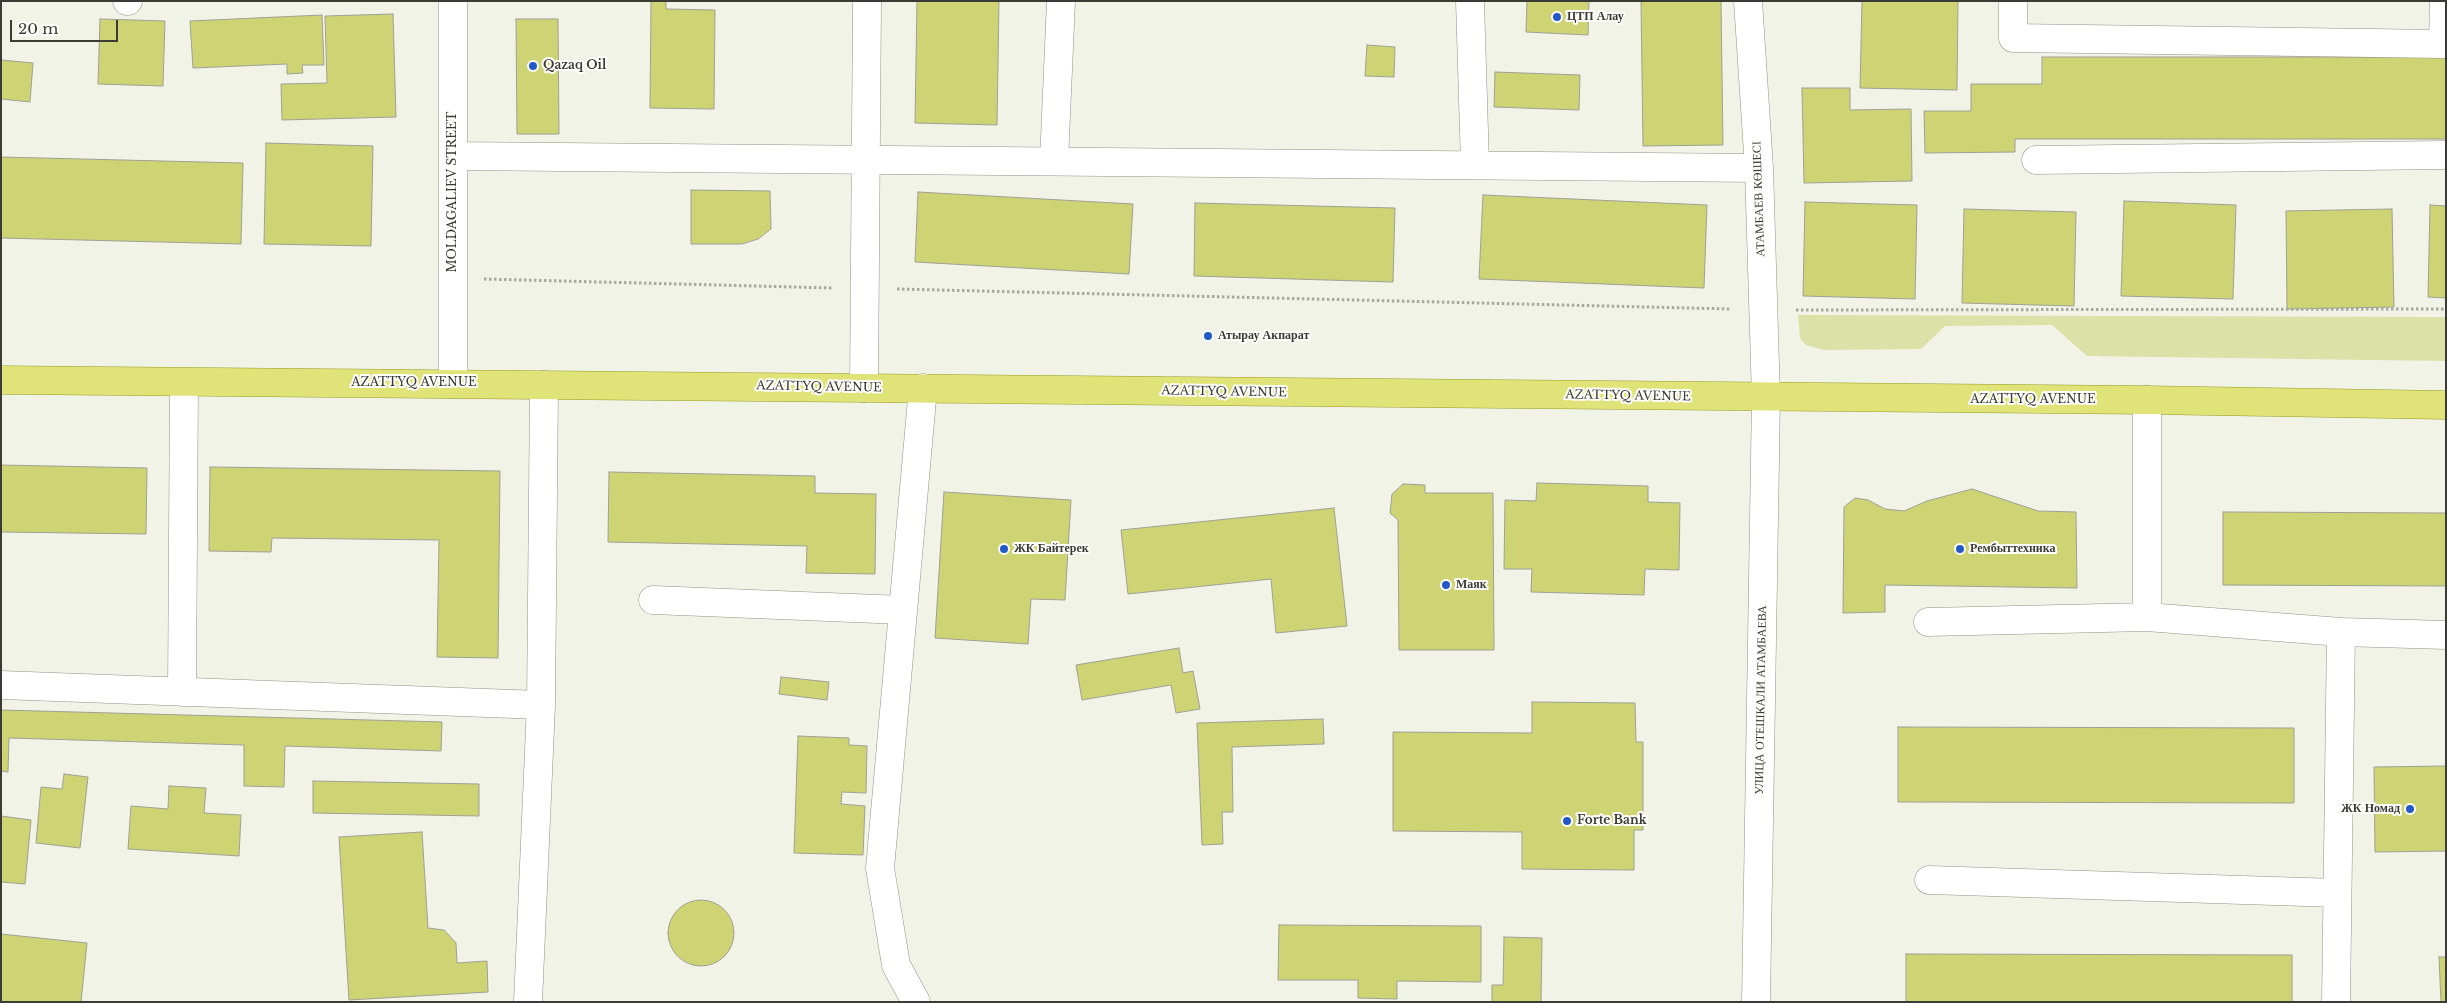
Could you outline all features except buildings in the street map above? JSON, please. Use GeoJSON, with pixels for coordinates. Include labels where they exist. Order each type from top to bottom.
{"type":"FeatureCollection","features":[{"type":"Feature","properties":{"kind":"main road","name":"AZATTYQ AVENUE"},"geometry":{"type":"LineString","coordinates":[[1,380],[1766,398],[2148,400],[2446,405]]}},
{"type":"Feature","properties":{"kind":"street","name":"MOLDAGALIEV STREET"},"geometry":{"type":"LineString","coordinates":[[453,1],[453,384]]}},
{"type":"Feature","properties":{"kind":"street"},"geometry":{"type":"LineString","coordinates":[[864,388],[867,1]]}},
{"type":"Feature","properties":{"kind":"street"},"geometry":{"type":"LineString","coordinates":[[1054,161],[1061,1]]}},
{"type":"Feature","properties":{"kind":"street"},"geometry":{"type":"LineString","coordinates":[[1470,1],[1475,165]]}},
{"type":"Feature","properties":{"kind":"street","name":"АТАМБАЕВ КӨШЕСІ"},"geometry":{"type":"LineString","coordinates":[[1748,1],[1759,168],[1766,398]]}},
{"type":"Feature","properties":{"kind":"street"},"geometry":{"type":"LineString","coordinates":[[2013,1],[2013,38],[2443,44],[2444,1]]}},
{"type":"Feature","properties":{"kind":"street"},"geometry":{"type":"LineString","coordinates":[[2036,160],[2446,155]]}},
{"type":"Feature","properties":{"kind":"street"},"geometry":{"type":"LineString","coordinates":[[453,156],[1759,168]]}},
{"type":"Feature","properties":{"kind":"street"},"geometry":{"type":"LineString","coordinates":[[182,692],[184,382]]}},
{"type":"Feature","properties":{"kind":"street"},"geometry":{"type":"LineString","coordinates":[[528,1002],[541,705],[544,385]]}},
{"type":"Feature","properties":{"kind":"street"},"geometry":{"type":"LineString","coordinates":[[916,1002],[896,965],[880,868],[923,388]]}},
{"type":"Feature","properties":{"kind":"street","name":"УЛИЦА ОТЕШКАЛИ АТАМБАЕВА"},"geometry":{"type":"LineString","coordinates":[[1756,1002],[1766,398]]}},
{"type":"Feature","properties":{"kind":"street"},"geometry":{"type":"LineString","coordinates":[[2148,400],[2148,618]]}},
{"type":"Feature","properties":{"kind":"street"},"geometry":{"type":"LineString","coordinates":[[653,600],[903,610]]}},
{"type":"Feature","properties":{"kind":"street"},"geometry":{"type":"LineString","coordinates":[[1928,622],[2148,618],[2341,632],[2446,635]]}},
{"type":"Feature","properties":{"kind":"street"},"geometry":{"type":"LineString","coordinates":[[2336,1002],[2341,632]]}},
{"type":"Feature","properties":{"kind":"street"},"geometry":{"type":"LineString","coordinates":[[1,685],[541,705]]}},
{"type":"Feature","properties":{"kind":"street"},"geometry":{"type":"LineString","coordinates":[[1929,880],[2337,893]]}},
{"type":"Feature","properties":{"kind":"path"},"geometry":{"type":"LineString","coordinates":[[454,279],[1764,310],[2446,309]]}},
{"type":"Feature","properties":{"kind":"green space"},"geometry":{"type":"Polygon","coordinates":[[[1798,315],[2446,317],[2446,361],[2087,356],[2052,325],[1945,326],[1921,349],[1823,350],[1806,345],[1800,338],[1798,315]]]}},
{"type":"Feature","properties":{"kind":"place","name":"ЦТП Алау"},"geometry":{"type":"Point","coordinates":[1557,17]}},
{"type":"Feature","properties":{"kind":"place","name":"Qazaq Oil"},"geometry":{"type":"Point","coordinates":[533,66]}},
{"type":"Feature","properties":{"kind":"place","name":"Атырау Акпарат"},"geometry":{"type":"Point","coordinates":[1208,336]}},
{"type":"Feature","properties":{"kind":"place","name":"ЖК Байтерек"},"geometry":{"type":"Point","coordinates":[1004,549]}},
{"type":"Feature","properties":{"kind":"place","name":"Рембыттехника"},"geometry":{"type":"Point","coordinates":[1960,549]}},
{"type":"Feature","properties":{"kind":"place","name":"Маяк"},"geometry":{"type":"Point","coordinates":[1446,585]}},
{"type":"Feature","properties":{"kind":"place","name":"ЖК Номад"},"geometry":{"type":"Point","coordinates":[2410,809]}},
{"type":"Feature","properties":{"kind":"place","name":"Forte Bank"},"geometry":{"type":"Point","coordinates":[1567,821]}}]}
